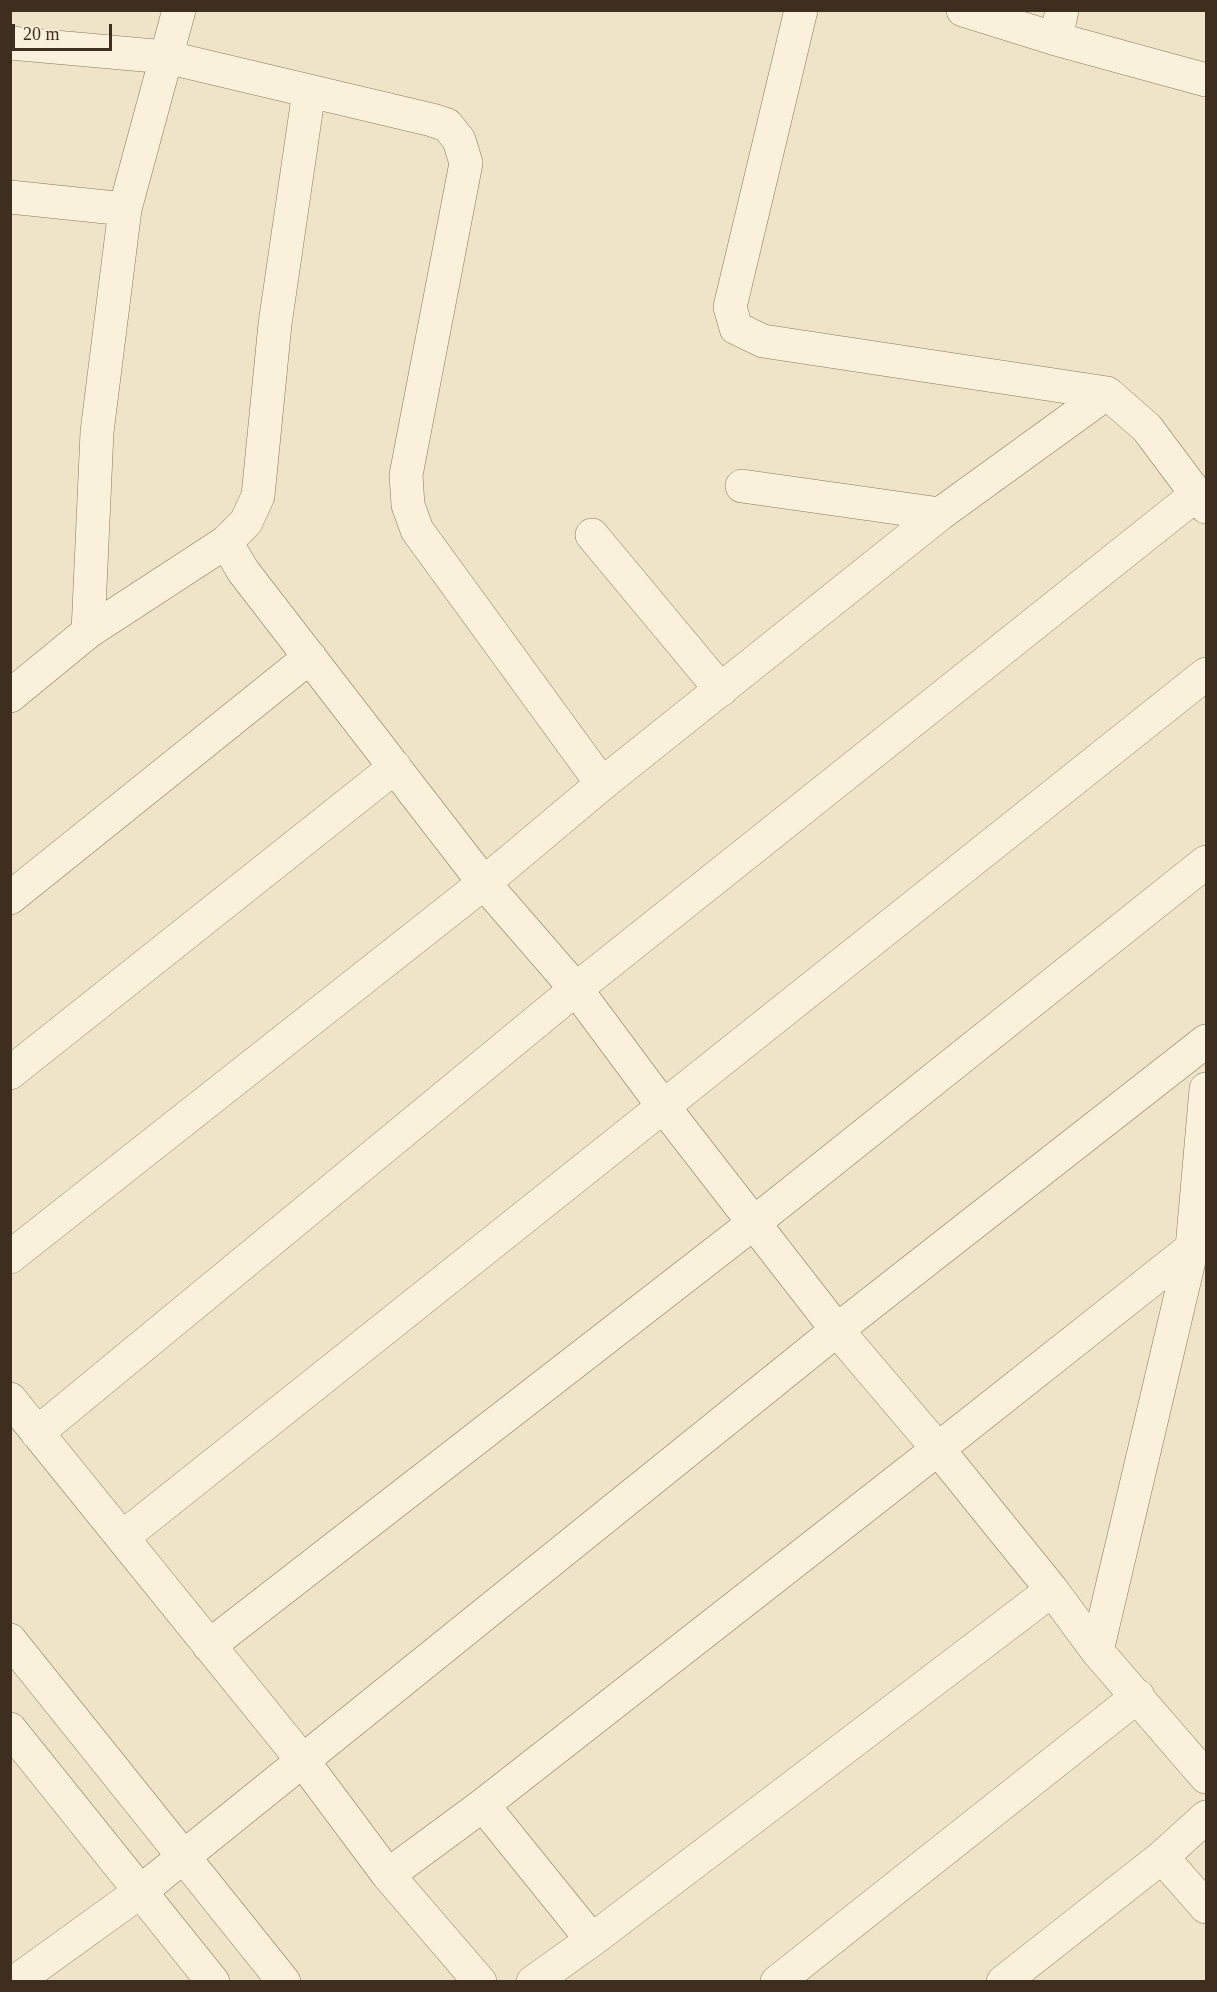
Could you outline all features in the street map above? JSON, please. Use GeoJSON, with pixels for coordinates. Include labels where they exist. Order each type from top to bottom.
{"type":"FeatureCollection","features":[{"type":"Feature","properties":{"kind":"street"},"geometry":{"type":"LineString","coordinates":[[88,632],[97,432],[125,210],[180,10]]}},
{"type":"Feature","properties":{"kind":"street"},"geometry":{"type":"LineString","coordinates":[[36,1433],[576,988],[1202,500],[1147,429],[1107,393],[763,341],[736,328],[729,307],[801,10]]}},
{"type":"Feature","properties":{"kind":"street"},"geometry":{"type":"LineString","coordinates":[[963,10],[1059,25],[1205,75]]}},
{"type":"Feature","properties":{"kind":"street"},"geometry":{"type":"LineString","coordinates":[[10,43],[166,57],[447,125],[459,140],[466,163],[406,475],[408,505],[417,530],[602,784]]}},
{"type":"Feature","properties":{"kind":"street"},"geometry":{"type":"LineString","coordinates":[[10,696],[88,632],[226,542],[246,522],[258,496],[275,324],[309,91]]}},
{"type":"Feature","properties":{"kind":"street"},"geometry":{"type":"LineString","coordinates":[[10,197],[125,210]]}},
{"type":"Feature","properties":{"kind":"street"},"geometry":{"type":"LineString","coordinates":[[10,1257],[484,883],[602,784],[940,514],[1107,393]]}},
{"type":"Feature","properties":{"kind":"street"},"geometry":{"type":"LineString","coordinates":[[742,486],[940,514]]}},
{"type":"Feature","properties":{"kind":"street"},"geometry":{"type":"LineString","coordinates":[[592,536],[721,690]]}},
{"type":"Feature","properties":{"kind":"street"},"geometry":{"type":"LineString","coordinates":[[226,542],[243,571],[484,883],[576,988],[663,1106],[837,1330],[938,1449],[1052,1590],[1097,1651],[1206,1777]]}},
{"type":"Feature","properties":{"kind":"street"},"geometry":{"type":"LineString","coordinates":[[10,897],[310,657]]}},
{"type":"Feature","properties":{"kind":"street"},"geometry":{"type":"LineString","coordinates":[[123,1537],[1206,674]]}},
{"type":"Feature","properties":{"kind":"street"},"geometry":{"type":"LineString","coordinates":[[10,1074],[395,767]]}},
{"type":"Feature","properties":{"kind":"street"},"geometry":{"type":"LineString","coordinates":[[209,1646],[755,1222],[1206,862]]}},
{"type":"Feature","properties":{"kind":"street"},"geometry":{"type":"LineString","coordinates":[[10,1977],[14,1982],[141,1891],[837,1330],[1206,1041]]}},
{"type":"Feature","properties":{"kind":"street"},"geometry":{"type":"LineString","coordinates":[[1097,1651],[1192,1248],[1206,1089]]}},
{"type":"Feature","properties":{"kind":"street"},"geometry":{"type":"LineString","coordinates":[[388,1875],[483,1805],[1192,1248]]}},
{"type":"Feature","properties":{"kind":"street"},"geometry":{"type":"LineString","coordinates":[[10,1399],[303,1761],[388,1875],[480,1982]]}},
{"type":"Feature","properties":{"kind":"street"},"geometry":{"type":"LineString","coordinates":[[533,1982],[592,1940],[1052,1590]]}},
{"type":"Feature","properties":{"kind":"street"},"geometry":{"type":"LineString","coordinates":[[10,1640],[284,1982]]}},
{"type":"Feature","properties":{"kind":"street"},"geometry":{"type":"LineString","coordinates":[[777,1982],[1138,1696]]}},
{"type":"Feature","properties":{"kind":"street"},"geometry":{"type":"LineString","coordinates":[[10,1729],[213,1982]]}},
{"type":"Feature","properties":{"kind":"street"},"geometry":{"type":"LineString","coordinates":[[483,1805],[592,1940]]}},
{"type":"Feature","properties":{"kind":"street"},"geometry":{"type":"LineString","coordinates":[[1003,1982],[1162,1857],[1206,1817]]}},
{"type":"Feature","properties":{"kind":"street"},"geometry":{"type":"LineString","coordinates":[[1162,1857],[1206,1907]]}}]}
